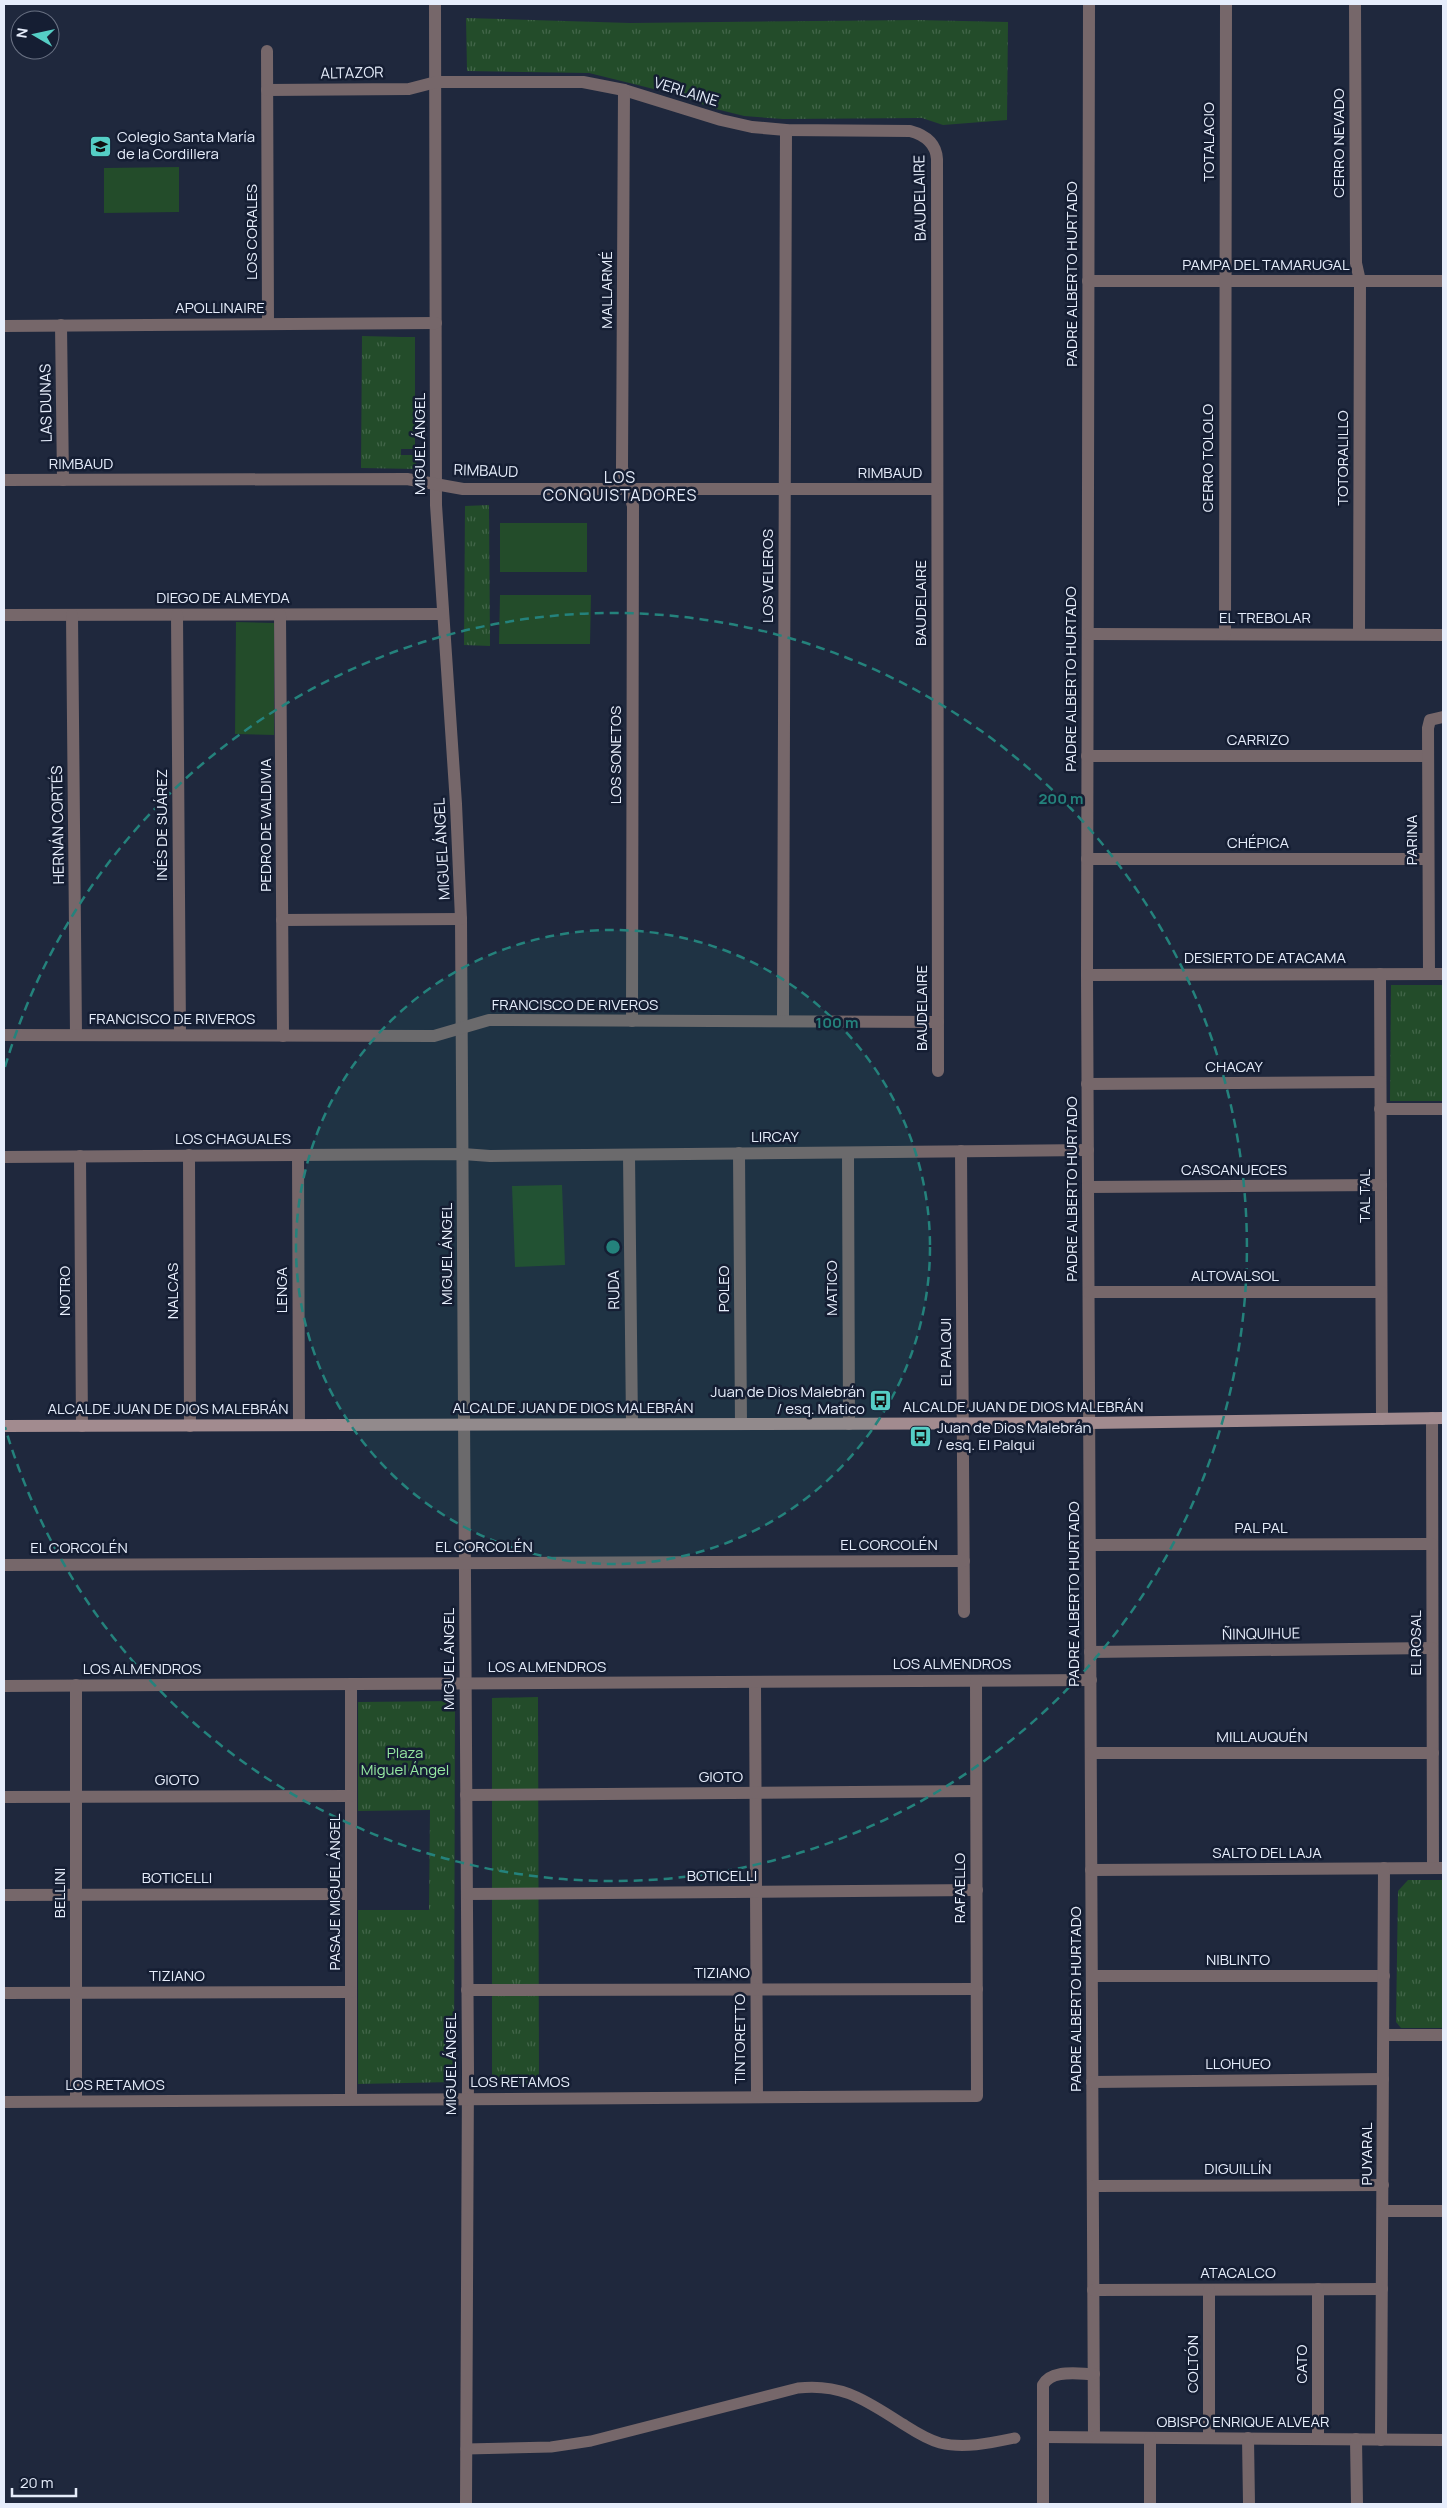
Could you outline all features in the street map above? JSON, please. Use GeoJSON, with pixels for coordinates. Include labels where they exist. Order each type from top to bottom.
{"type":"FeatureCollection","features":[{"type":"Feature","properties":{"kind":"street","name":"MIGUEL ÁNGEL"},"geometry":{"type":"LineString","coordinates":[[435,4],[436,484],[438,555],[456,804],[461,919],[468,2099],[466,2504]]}},
{"type":"Feature","properties":{"kind":"street","name":"PADRE ALBERTO HURTADO"},"geometry":{"type":"LineString","coordinates":[[1088,4],[1086,975],[1094,2437]]}},
{"type":"Feature","properties":{"kind":"street","name":"TOTALACIO"},"geometry":{"type":"LineString","coordinates":[[1225,281],[1226,4]]}},
{"type":"Feature","properties":{"kind":"street","name":"CERRO NEVADO"},"geometry":{"type":"LineString","coordinates":[[1355,4],[1356,263],[1360,281]]}},
{"type":"Feature","properties":{"kind":"street","name":"LOS CORALES"},"geometry":{"type":"LineString","coordinates":[[267,51],[268,324]]}},
{"type":"Feature","properties":{"kind":"street","name":"VERLAINE"},"geometry":{"type":"LineString","coordinates":[[436,82],[583,82],[624,90],[736,124],[786,130],[904,131],[917,133],[926,138]]}},
{"type":"Feature","properties":{"kind":"street","name":"ALTAZOR"},"geometry":{"type":"LineString","coordinates":[[267,90],[409,89],[436,82]]}},
{"type":"Feature","properties":{"kind":"street","name":"MALLARMÉ"},"geometry":{"type":"LineString","coordinates":[[624,90],[622,468],[628,489]]}},
{"type":"Feature","properties":{"kind":"street","name":"LOS VELEROS"},"geometry":{"type":"LineString","coordinates":[[783,1021],[786,130]]}},
{"type":"Feature","properties":{"kind":"street","name":"BAUDELAIRE"},"geometry":{"type":"LineString","coordinates":[[926,138],[935,148],[937,159],[938,1071]]}},
{"type":"Feature","properties":{"kind":"street","name":"PAMPA DEL TAMARUGAL"},"geometry":{"type":"LineString","coordinates":[[1088,281],[1443,281]]}},
{"type":"Feature","properties":{"kind":"street","name":"CERRO TOLOLO"},"geometry":{"type":"LineString","coordinates":[[1224,634],[1225,281]]}},
{"type":"Feature","properties":{"kind":"street","name":"TOTORALILLO"},"geometry":{"type":"LineString","coordinates":[[1359,634],[1360,281]]}},
{"type":"Feature","properties":{"kind":"street","name":"APOLLINAIRE"},"geometry":{"type":"LineString","coordinates":[[4,326],[436,323]]}},
{"type":"Feature","properties":{"kind":"street","name":"LAS DUNAS"},"geometry":{"type":"LineString","coordinates":[[61,325],[63,480]]}},
{"type":"Feature","properties":{"kind":"street","name":"RIMBAUD"},"geometry":{"type":"LineString","coordinates":[[4,480],[407,479],[463,489],[937,489]]}},
{"type":"Feature","properties":{"kind":"street","name":"LOS SONETOS"},"geometry":{"type":"LineString","coordinates":[[628,489],[633,506],[632,1021]]}},
{"type":"Feature","properties":{"kind":"street","name":"DIEGO DE ALMEYDA"},"geometry":{"type":"LineString","coordinates":[[4,615],[443,614]]}},
{"type":"Feature","properties":{"kind":"street","name":"HERNÁN CORTÉS"},"geometry":{"type":"LineString","coordinates":[[72,615],[76,1035]]}},
{"type":"Feature","properties":{"kind":"street","name":"INÉS DE SUÁREZ"},"geometry":{"type":"LineString","coordinates":[[178,615],[180,1036]]}},
{"type":"Feature","properties":{"kind":"street","name":"PEDRO DE VALDIVIA"},"geometry":{"type":"LineString","coordinates":[[280,615],[283,1036]]}},
{"type":"Feature","properties":{"kind":"street","name":"EL TREBOLAR"},"geometry":{"type":"LineString","coordinates":[[1088,634],[1443,635]]}},
{"type":"Feature","properties":{"kind":"street","name":"PARINA"},"geometry":{"type":"LineString","coordinates":[[1429,974],[1428,723],[1434,717],[1443,717]]}},
{"type":"Feature","properties":{"kind":"street","name":"CARRIZO"},"geometry":{"type":"LineString","coordinates":[[1087,756],[1428,756]]}},
{"type":"Feature","properties":{"kind":"street","name":"CHÉPICA"},"geometry":{"type":"LineString","coordinates":[[1087,859],[1428,859]]}},
{"type":"Feature","properties":{"kind":"street"},"geometry":{"type":"LineString","coordinates":[[282,920],[461,919]]}},
{"type":"Feature","properties":{"kind":"street","name":"TAL TAL"},"geometry":{"type":"LineString","coordinates":[[1380,974],[1382,1419]]}},
{"type":"Feature","properties":{"kind":"street","name":"DESIERTO DE ATACAMA"},"geometry":{"type":"LineString","coordinates":[[1086,975],[1443,974]]}},
{"type":"Feature","properties":{"kind":"street","name":"FRANCISCO DE RIVEROS"},"geometry":{"type":"LineString","coordinates":[[4,1035],[434,1036],[489,1020],[938,1022]]}},
{"type":"Feature","properties":{"kind":"street","name":"CHACAY"},"geometry":{"type":"LineString","coordinates":[[1088,1084],[1380,1082]]}},
{"type":"Feature","properties":{"kind":"street"},"geometry":{"type":"LineString","coordinates":[[1380,1109],[1443,1109]]}},
{"type":"Feature","properties":{"kind":"street","name":"LIRCAY"},"geometry":{"type":"LineString","coordinates":[[463,1154],[490,1156],[1088,1150]]}},
{"type":"Feature","properties":{"kind":"street","name":"EL PALQUI"},"geometry":{"type":"LineString","coordinates":[[961,1152],[964,1612]]}},
{"type":"Feature","properties":{"kind":"street","name":"MATICO"},"geometry":{"type":"LineString","coordinates":[[848,1153],[848,1424]]}},
{"type":"Feature","properties":{"kind":"street","name":"LOS CHAGUALES"},"geometry":{"type":"LineString","coordinates":[[4,1156],[463,1154]]}},
{"type":"Feature","properties":{"kind":"street","name":"RUDA"},"geometry":{"type":"LineString","coordinates":[[629,1154],[632,1424]]}},
{"type":"Feature","properties":{"kind":"street","name":"POLEO"},"geometry":{"type":"LineString","coordinates":[[739,1154],[741,1424]]}},
{"type":"Feature","properties":{"kind":"street","name":"LENGA"},"geometry":{"type":"LineString","coordinates":[[298,1155],[299,1425]]}},
{"type":"Feature","properties":{"kind":"street","name":"NOTRO"},"geometry":{"type":"LineString","coordinates":[[80,1156],[82,1426]]}},
{"type":"Feature","properties":{"kind":"street","name":"NALCAS"},"geometry":{"type":"LineString","coordinates":[[189,1156],[190,1426]]}},
{"type":"Feature","properties":{"kind":"street","name":"CASCANUECES"},"geometry":{"type":"LineString","coordinates":[[1088,1187],[1381,1185]]}},
{"type":"Feature","properties":{"kind":"street","name":"ALTOVALSOL"},"geometry":{"type":"LineString","coordinates":[[1089,1292],[1381,1292]]}},
{"type":"Feature","properties":{"kind":"street","name":"ALCALDE JUAN DE DIOS MALEBRÁN"},"geometry":{"type":"LineString","coordinates":[[4,1426],[1089,1423],[1438,1418]]}},
{"type":"Feature","properties":{"kind":"street","name":"EL ROSAL"},"geometry":{"type":"LineString","coordinates":[[1438,1418],[1432,1544],[1438,1611],[1432,1648],[1432,1753],[1438,1868]]}},
{"type":"Feature","properties":{"kind":"street","name":"PAL PAL"},"geometry":{"type":"LineString","coordinates":[[1090,1545],[1432,1544]]}},
{"type":"Feature","properties":{"kind":"street","name":"EL CORCOLÉN"},"geometry":{"type":"LineString","coordinates":[[4,1565],[964,1561]]}},
{"type":"Feature","properties":{"kind":"street","name":"ÑINQUIHUE"},"geometry":{"type":"LineString","coordinates":[[1090,1652],[1432,1648]]}},
{"type":"Feature","properties":{"kind":"street","name":"LOS ALMENDROS"},"geometry":{"type":"LineString","coordinates":[[4,1686],[1091,1680]]}},
{"type":"Feature","properties":{"kind":"street","name":"RAFAELLO"},"geometry":{"type":"LineString","coordinates":[[976,1681],[977,2096]]}},
{"type":"Feature","properties":{"kind":"street","name":"TINTORETTO"},"geometry":{"type":"LineString","coordinates":[[755,1682],[757,2097]]}},
{"type":"Feature","properties":{"kind":"street","name":"PASAJE MIGUEL ÁNGEL"},"geometry":{"type":"LineString","coordinates":[[351,1684],[351,2100]]}},
{"type":"Feature","properties":{"kind":"street","name":"BELLINI"},"geometry":{"type":"LineString","coordinates":[[76,1685],[76,2101]]}},
{"type":"Feature","properties":{"kind":"street","name":"MILLAUQUÉN"},"geometry":{"type":"LineString","coordinates":[[1091,1753],[1432,1753]]}},
{"type":"Feature","properties":{"kind":"street","name":"GIOTO"},"geometry":{"type":"LineString","coordinates":[[466,1795],[976,1791]]}},
{"type":"Feature","properties":{"kind":"street","name":"GIOTO"},"geometry":{"type":"LineString","coordinates":[[4,1797],[351,1796]]}},
{"type":"Feature","properties":{"kind":"street","name":"PUYARAL"},"geometry":{"type":"LineString","coordinates":[[1382,2440],[1384,1868]]}},
{"type":"Feature","properties":{"kind":"street","name":"SALTO DEL LAJA"},"geometry":{"type":"LineString","coordinates":[[1092,1870],[1438,1868]]}},
{"type":"Feature","properties":{"kind":"street","name":"BOTICELLI"},"geometry":{"type":"LineString","coordinates":[[467,1894],[977,1890]]}},
{"type":"Feature","properties":{"kind":"street","name":"BOTICELLI"},"geometry":{"type":"LineString","coordinates":[[4,1895],[351,1894]]}},
{"type":"Feature","properties":{"kind":"street","name":"NIBLINTO"},"geometry":{"type":"LineString","coordinates":[[1092,1976],[1384,1976]]}},
{"type":"Feature","properties":{"kind":"street","name":"TIZIANO"},"geometry":{"type":"LineString","coordinates":[[467,1990],[977,1989]]}},
{"type":"Feature","properties":{"kind":"street","name":"TIZIANO"},"geometry":{"type":"LineString","coordinates":[[4,1993],[351,1992]]}},
{"type":"Feature","properties":{"kind":"street"},"geometry":{"type":"LineString","coordinates":[[1384,2035],[1443,2035]]}},
{"type":"Feature","properties":{"kind":"street","name":"LLOHUEO"},"geometry":{"type":"LineString","coordinates":[[1092,2082],[1383,2079]]}},
{"type":"Feature","properties":{"kind":"street","name":"LOS RETAMOS"},"geometry":{"type":"LineString","coordinates":[[4,2102],[977,2096]]}},
{"type":"Feature","properties":{"kind":"street","name":"DIGUILLÍN"},"geometry":{"type":"LineString","coordinates":[[1093,2186],[1383,2185]]}},
{"type":"Feature","properties":{"kind":"street"},"geometry":{"type":"LineString","coordinates":[[1383,2211],[1443,2211]]}},
{"type":"Feature","properties":{"kind":"street","name":"CATO"},"geometry":{"type":"LineString","coordinates":[[1318,2289],[1318,2439]]}},
{"type":"Feature","properties":{"kind":"street","name":"ATACALCO"},"geometry":{"type":"LineString","coordinates":[[1093,2290],[1382,2289]]}},
{"type":"Feature","properties":{"kind":"street","name":"COLTÓN"},"geometry":{"type":"LineString","coordinates":[[1209,2290],[1209,2438]]}},
{"type":"Feature","properties":{"kind":"street"},"geometry":{"type":"LineString","coordinates":[[1043,2504],[1043,2390],[1046,2380],[1054,2375],[1094,2374]]}},
{"type":"Feature","properties":{"kind":"street","name":"OBISPO ENRIQUE ALVEAR"},"geometry":{"type":"LineString","coordinates":[[1043,2437],[1443,2440]]}},
{"type":"Feature","properties":{"kind":"street"},"geometry":{"type":"LineString","coordinates":[[1150,2438],[1150,2504]]}},
{"type":"Feature","properties":{"kind":"street"},"geometry":{"type":"LineString","coordinates":[[1248,2438],[1249,2504]]}},
{"type":"Feature","properties":{"kind":"street"},"geometry":{"type":"LineString","coordinates":[[1356,2439],[1357,2504]]}},
{"type":"Feature","properties":{"kind":"lane"},"geometry":{"type":"LineString","coordinates":[[466,2449],[552,2447],[591,2441],[798,2388],[818,2386],[839,2389],[872,2405],[920,2435],[940,2443],[963,2446],[1015,2438]]}},
{"type":"Feature","properties":{"kind":"green space"},"geometry":{"type":"Polygon","coordinates":[[[466,18],[630,23],[917,20],[1008,22],[1007,120],[943,125],[922,118],[783,119],[744,116],[712,108],[678,95],[589,73],[467,71],[466,18]]]}},
{"type":"Feature","properties":{"kind":"green space"},"geometry":{"type":"Polygon","coordinates":[[[179,167],[179,212],[104,213],[104,168],[179,167]]]}},
{"type":"Feature","properties":{"kind":"green space"},"geometry":{"type":"Polygon","coordinates":[[[362,336],[402,337],[401,455],[416,455],[416,469],[361,468],[362,336]]]}},
{"type":"Feature","properties":{"kind":"green space"},"geometry":{"type":"Polygon","coordinates":[[[377,337],[415,337],[415,449],[376,449],[377,337]]]}},
{"type":"Feature","properties":{"kind":"green space"},"geometry":{"type":"Polygon","coordinates":[[[489,505],[490,646],[464,645],[465,506],[489,505]]]}},
{"type":"Feature","properties":{"kind":"green space"},"geometry":{"type":"Polygon","coordinates":[[[500,523],[587,523],[587,572],[500,572],[500,523]]]}},
{"type":"Feature","properties":{"kind":"green space"},"geometry":{"type":"Polygon","coordinates":[[[500,595],[591,595],[590,644],[499,644],[500,595]]]}},
{"type":"Feature","properties":{"kind":"green space"},"geometry":{"type":"Polygon","coordinates":[[[236,622],[274,623],[274,735],[235,734],[236,622]]]}},
{"type":"Feature","properties":{"kind":"green space"},"geometry":{"type":"Polygon","coordinates":[[[1391,985],[1443,985],[1443,1101],[1390,1101],[1391,985]]]}},
{"type":"Feature","properties":{"kind":"green space"},"geometry":{"type":"Polygon","coordinates":[[[562,1185],[565,1265],[515,1267],[512,1186],[562,1185]]]}},
{"type":"Feature","properties":{"kind":"green space"},"geometry":{"type":"Polygon","coordinates":[[[538,1697],[539,2085],[492,2083],[492,1698],[538,1697]]]}},
{"type":"Feature","properties":{"kind":"green space","name":"Plaza Miguel Ángel"},"geometry":{"type":"Polygon","coordinates":[[[455,1701],[454,2082],[358,2084],[358,1910],[429,1910],[430,1810],[358,1811],[358,1702],[455,1701]]]}},
{"type":"Feature","properties":{"kind":"green space"},"geometry":{"type":"Polygon","coordinates":[[[1408,1880],[1443,1880],[1443,2028],[1401,2028],[1396,2022],[1398,1891],[1408,1880]]]}},
{"type":"Feature","properties":{"kind":"place","name":"Colegio Santa María de la Cordillera"},"geometry":{"type":"Point","coordinates":[101,146]}},
{"type":"Feature","properties":{"kind":"place","name":"Juan de Dios Malebrán / esq. Matico"},"geometry":{"type":"Point","coordinates":[881,1401]}},
{"type":"Feature","properties":{"kind":"place","name":"Juan de Dios Malebrán / esq. El Palqui"},"geometry":{"type":"Point","coordinates":[921,1437]}},
{"type":"Feature","properties":{"kind":"district","name":"LOS CONQUISTADORES"},"geometry":{"type":"Point","coordinates":[620,486]}}]}
